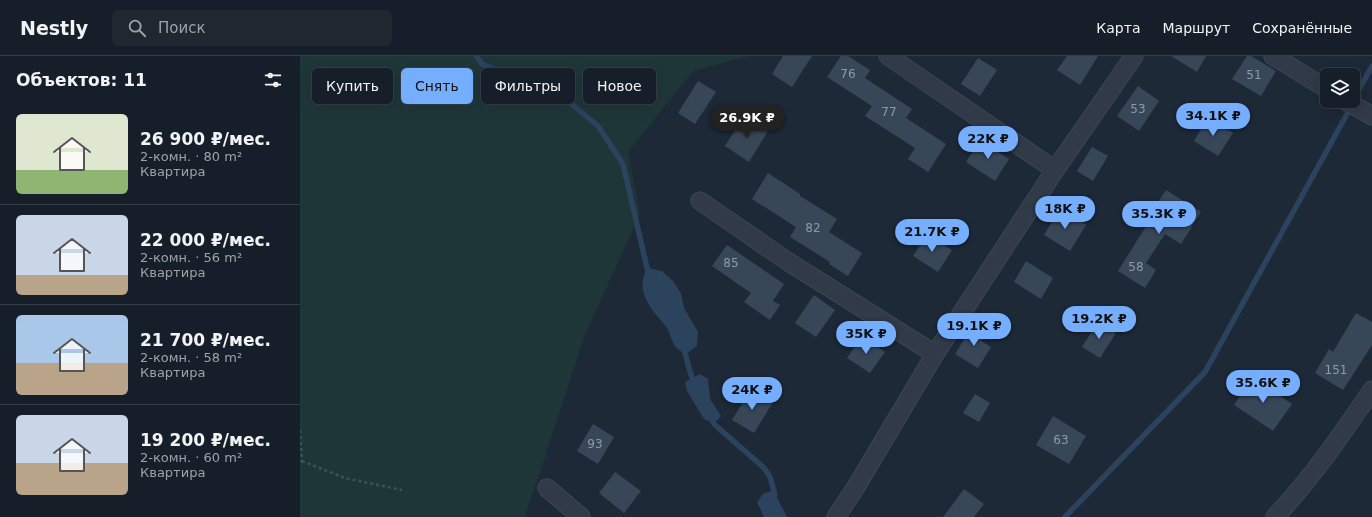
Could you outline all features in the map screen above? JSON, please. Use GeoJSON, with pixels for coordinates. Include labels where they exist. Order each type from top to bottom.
{"type":"FeatureCollection","features":[{"type":"Feature","properties":{"kind":"street"},"geometry":{"type":"LineString","coordinates":[[888,56],[1055,170]]}},
{"type":"Feature","properties":{"kind":"street"},"geometry":{"type":"LineString","coordinates":[[836,517],[856,487],[935,354],[1055,170],[1134,56]]}},
{"type":"Feature","properties":{"kind":"street"},"geometry":{"type":"LineString","coordinates":[[1273,56],[1320,85]]}},
{"type":"Feature","properties":{"kind":"street"},"geometry":{"type":"LineString","coordinates":[[1358,108],[1372,116]]}},
{"type":"Feature","properties":{"kind":"street"},"geometry":{"type":"LineString","coordinates":[[700,201],[787,262],[935,354]]}},
{"type":"Feature","properties":{"kind":"street"},"geometry":{"type":"LineString","coordinates":[[1275,517],[1288,504],[1331,450],[1372,390]]}},
{"type":"Feature","properties":{"kind":"street"},"geometry":{"type":"LineString","coordinates":[[547,488],[581,517]]}},
{"type":"Feature","properties":{"kind":"path"},"geometry":{"type":"LineString","coordinates":[[300,430],[302,461],[300,465]]}},
{"type":"Feature","properties":{"kind":"path"},"geometry":{"type":"LineString","coordinates":[[302,461],[344,478],[402,490]]}},
{"type":"Feature","properties":{"kind":"green space"},"geometry":{"type":"Polygon","coordinates":[[[300,56],[748,56],[693,71],[628,152],[640,214],[584,337],[524,517],[300,517],[300,56]]]}},
{"type":"Feature","properties":{"kind":"water"},"geometry":{"type":"Polygon","coordinates":[[[647,268],[662,271],[673,281],[681,293],[684,308],[698,332],[697,346],[686,354],[675,346],[667,328],[646,300],[643,285],[647,268]]]}},
{"type":"Feature","properties":{"kind":"water"},"geometry":{"type":"Polygon","coordinates":[[[700,374],[708,379],[710,399],[721,416],[714,424],[704,419],[687,391],[685,382],[700,374]]]}},
{"type":"Feature","properties":{"kind":"water"},"geometry":{"type":"Polygon","coordinates":[[[773,490],[787,517],[764,517],[757,502],[763,494],[773,490]]]}},
{"type":"Feature","properties":{"kind":"building"},"geometry":{"type":"Polygon","coordinates":[[[783,56],[812,56],[792,87],[772,74],[783,56]]]}},
{"type":"Feature","properties":{"kind":"building"},"geometry":{"type":"Polygon","coordinates":[[[841,56],[848,56],[870,70],[865,78],[912,109],[906,118],[946,144],[928,172],[908,159],[915,148],[865,116],[872,106],[827,77],[841,56]]]}},
{"type":"Feature","properties":{"kind":"building"},"geometry":{"type":"Polygon","coordinates":[[[1067,56],[1098,56],[1080,85],[1057,70],[1067,56]]]}},
{"type":"Feature","properties":{"kind":"building"},"geometry":{"type":"Polygon","coordinates":[[[1171,56],[1206,56],[1197,72],[1171,56]]]}},
{"type":"Feature","properties":{"kind":"building"},"geometry":{"type":"Polygon","coordinates":[[[1247,56],[1251,56],[1276,71],[1261,96],[1232,79],[1247,56]]]}},
{"type":"Feature","properties":{"kind":"building"},"geometry":{"type":"Polygon","coordinates":[[[978,58],[997,70],[980,96],[961,84],[978,58]]]}},
{"type":"Feature","properties":{"kind":"building"},"geometry":{"type":"Polygon","coordinates":[[[698,81],[716,92],[695,124],[678,113],[698,81]]]}},
{"type":"Feature","properties":{"kind":"building"},"geometry":{"type":"Polygon","coordinates":[[[1138,86],[1159,101],[1139,131],[1117,116],[1138,86]]]}},
{"type":"Feature","properties":{"kind":"building"},"geometry":{"type":"Polygon","coordinates":[[[744,116],[768,131],[749,162],[725,146],[744,116]]]}},
{"type":"Feature","properties":{"kind":"building"},"geometry":{"type":"Polygon","coordinates":[[[1208,118],[1233,133],[1218,156],[1194,141],[1208,118]]]}},
{"type":"Feature","properties":{"kind":"building"},"geometry":{"type":"Polygon","coordinates":[[[980,140],[1009,159],[995,181],[966,162],[980,140]]]}},
{"type":"Feature","properties":{"kind":"building"},"geometry":{"type":"Polygon","coordinates":[[[1092,147],[1108,156],[1093,181],[1077,171],[1092,147]]]}},
{"type":"Feature","properties":{"kind":"building"},"geometry":{"type":"Polygon","coordinates":[[[768,173],[800,194],[800,196],[837,219],[829,232],[862,253],[848,276],[829,264],[830,262],[790,237],[796,227],[752,199],[768,173]]]}},
{"type":"Feature","properties":{"kind":"building"},"geometry":{"type":"Polygon","coordinates":[[[1166,190],[1201,212],[1181,244],[1165,234],[1146,263],[1156,270],[1145,288],[1118,271],[1148,223],[1145,222],[1166,190]]]}},
{"type":"Feature","properties":{"kind":"building"},"geometry":{"type":"Polygon","coordinates":[[[1060,208],[1086,225],[1070,251],[1044,235],[1060,208]]]}},
{"type":"Feature","properties":{"kind":"building"},"geometry":{"type":"Polygon","coordinates":[[[927,234],[952,250],[938,272],[913,256],[927,234]]]}},
{"type":"Feature","properties":{"kind":"building"},"geometry":{"type":"Polygon","coordinates":[[[727,245],[784,284],[773,301],[780,305],[770,320],[744,302],[751,293],[712,266],[727,245]]]}},
{"type":"Feature","properties":{"kind":"building"},"geometry":{"type":"Polygon","coordinates":[[[1026,261],[1053,278],[1041,299],[1014,282],[1026,261]]]}},
{"type":"Feature","properties":{"kind":"building"},"geometry":{"type":"Polygon","coordinates":[[[814,295],[835,310],[816,337],[795,323],[814,295]]]}},
{"type":"Feature","properties":{"kind":"building"},"geometry":{"type":"Polygon","coordinates":[[[1356,313],[1372,322],[1372,345],[1343,390],[1315,373],[1329,349],[1333,352],[1356,313]]]}},
{"type":"Feature","properties":{"kind":"building"},"geometry":{"type":"Polygon","coordinates":[[[1098,322],[1116,333],[1100,358],[1082,347],[1098,322]]]}},
{"type":"Feature","properties":{"kind":"building"},"geometry":{"type":"Polygon","coordinates":[[[973,325],[986,333],[981,341],[991,347],[978,368],[955,354],[973,325]]]}},
{"type":"Feature","properties":{"kind":"building"},"geometry":{"type":"Polygon","coordinates":[[[862,336],[885,352],[870,373],[847,358],[862,336]]]}},
{"type":"Feature","properties":{"kind":"building"},"geometry":{"type":"Polygon","coordinates":[[[1253,377],[1292,404],[1273,431],[1234,405],[1253,377]]]}},
{"type":"Feature","properties":{"kind":"building"},"geometry":{"type":"Polygon","coordinates":[[[751,389],[773,402],[754,433],[732,420],[751,389]]]}},
{"type":"Feature","properties":{"kind":"building"},"geometry":{"type":"Polygon","coordinates":[[[975,394],[990,403],[979,422],[963,413],[975,394]]]}},
{"type":"Feature","properties":{"kind":"building"},"geometry":{"type":"Polygon","coordinates":[[[1053,416],[1086,436],[1069,464],[1036,445],[1053,416]]]}},
{"type":"Feature","properties":{"kind":"building"},"geometry":{"type":"Polygon","coordinates":[[[593,424],[614,437],[598,464],[577,451],[593,424]]]}},
{"type":"Feature","properties":{"kind":"building"},"geometry":{"type":"Polygon","coordinates":[[[615,472],[641,491],[624,513],[599,493],[615,472]]]}},
{"type":"Feature","properties":{"kind":"building"},"geometry":{"type":"Polygon","coordinates":[[[964,489],[984,504],[974,517],[943,517],[964,489]]]}},
{"type":"Feature","properties":{"kind":"waterway"},"geometry":{"type":"LineString","coordinates":[[476,56],[482,64],[522,82],[563,97],[598,126],[623,164],[647,268],[650,274]]}},
{"type":"Feature","properties":{"kind":"waterway"},"geometry":{"type":"LineString","coordinates":[[1360,88],[1372,66]]}},
{"type":"Feature","properties":{"kind":"waterway"},"geometry":{"type":"LineString","coordinates":[[1065,517],[1205,372],[1347,114]]}},
{"type":"Feature","properties":{"kind":"waterway"},"geometry":{"type":"LineString","coordinates":[[683,347],[695,385]]}},
{"type":"Feature","properties":{"kind":"waterway"},"geometry":{"type":"LineString","coordinates":[[711,417],[714,424],[764,468],[770,477],[775,495]]}}]}
